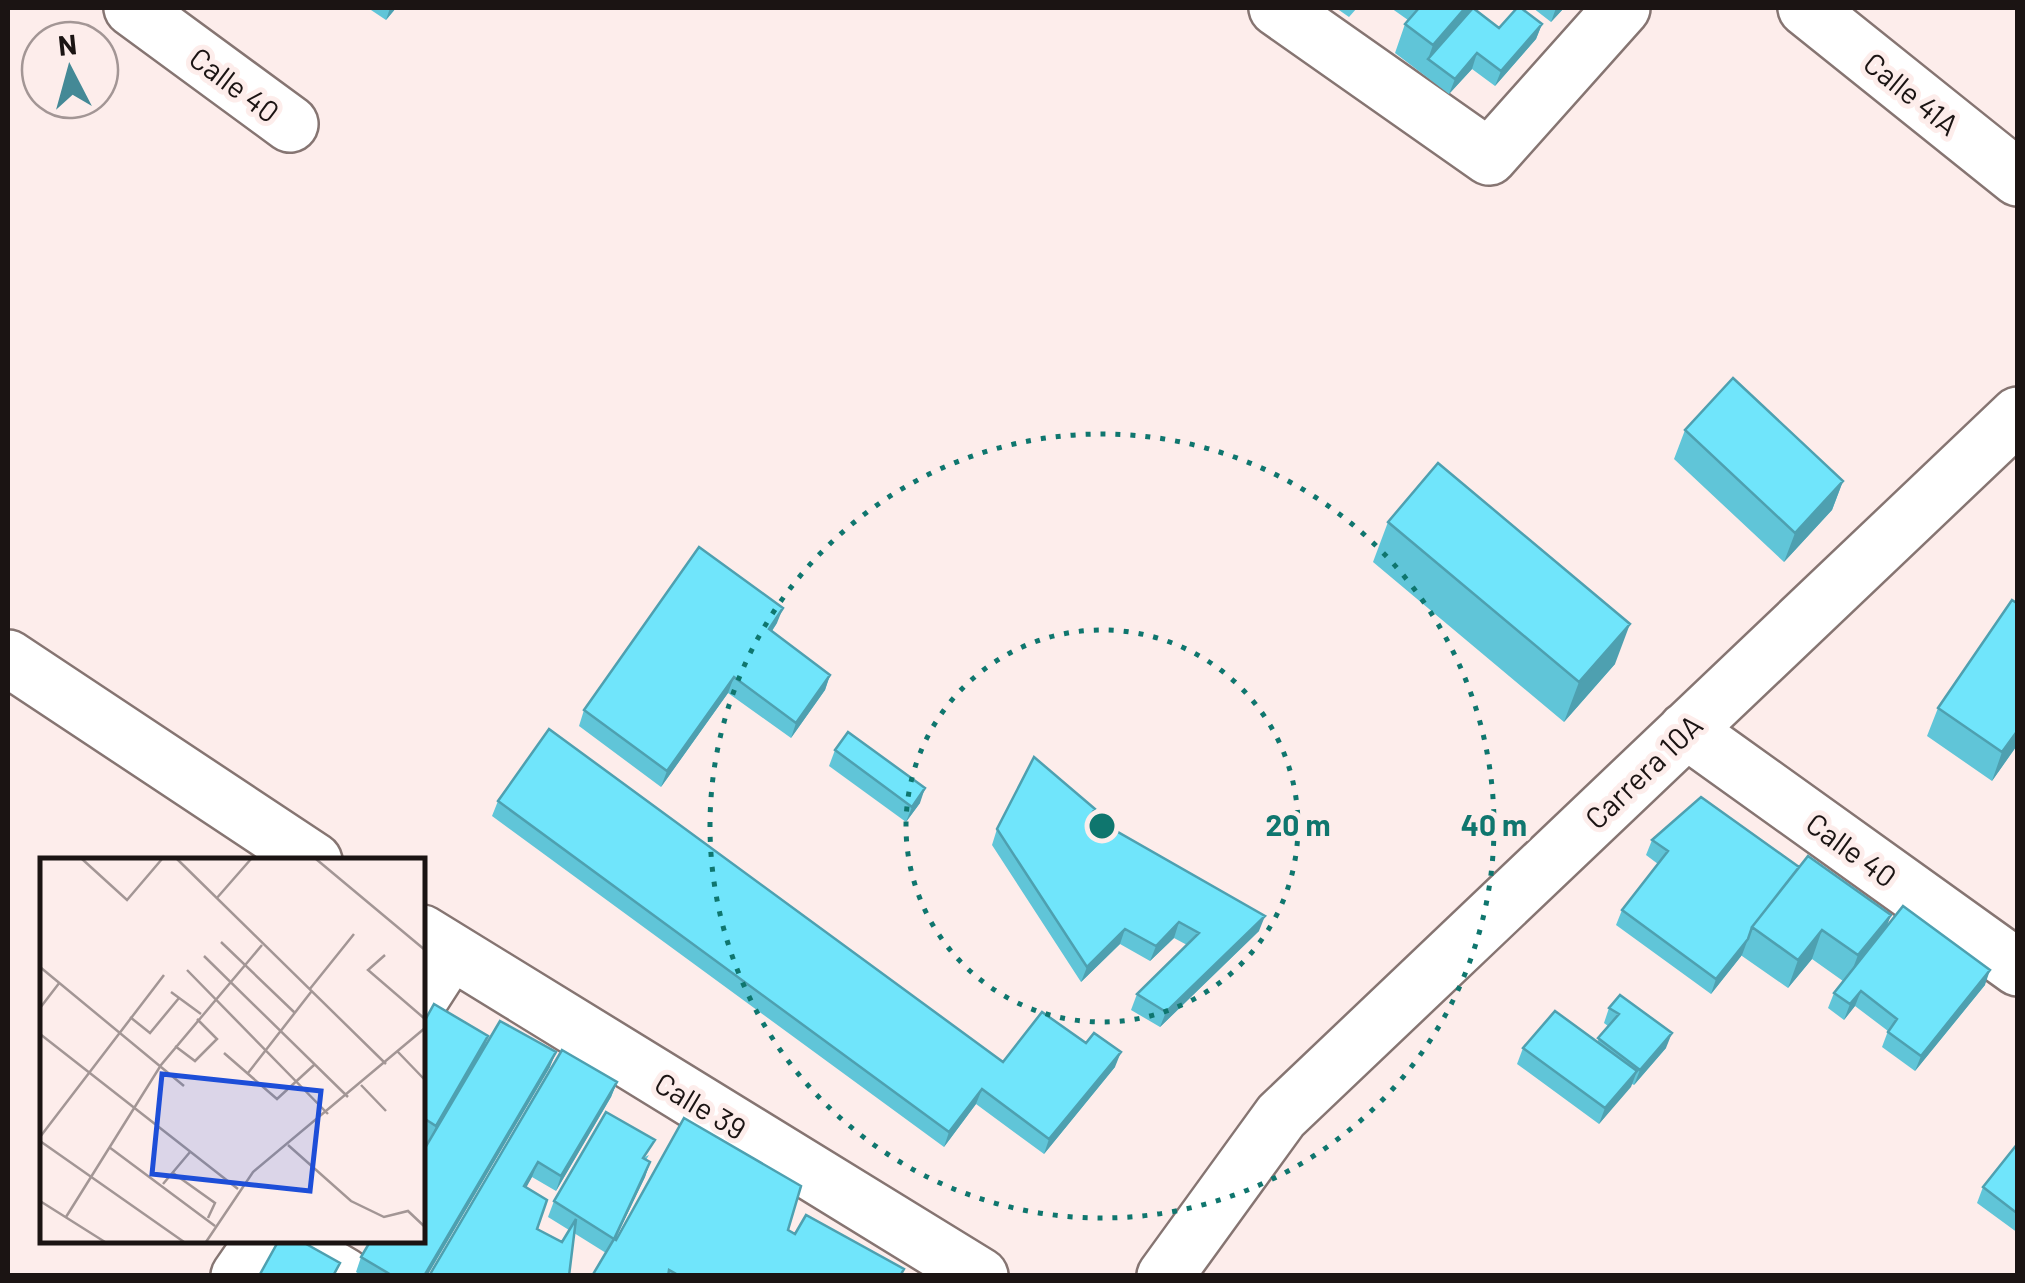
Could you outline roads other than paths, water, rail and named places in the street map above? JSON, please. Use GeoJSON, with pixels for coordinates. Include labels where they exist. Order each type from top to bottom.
{"type":"FeatureCollection","features":[{"type":"Feature","properties":{"kind":"street","name":"Calle 40"},"geometry":{"type":"LineString","coordinates":[[132,8],[290,124]]}},
{"type":"Feature","properties":{"kind":"street"},"geometry":{"type":"LineString","coordinates":[[1277,8],[1489,158],[1622,8]]}},
{"type":"Feature","properties":{"kind":"street","name":"Calle 41A"},"geometry":{"type":"LineString","coordinates":[[1806,8],[2018,178]]}},
{"type":"Feature","properties":{"kind":"street","name":"Carrera 10A"},"geometry":{"type":"LineString","coordinates":[[1165,1276],[1281,1116],[2018,415]]}},
{"type":"Feature","properties":{"kind":"street"},"geometry":{"type":"LineString","coordinates":[[8,658],[311,858]]}},
{"type":"Feature","properties":{"kind":"street","name":"Calle 40"},"geometry":{"type":"LineString","coordinates":[[1686,730],[2018,968]]}},
{"type":"Feature","properties":{"kind":"street","name":"Calle 39"},"geometry":{"type":"LineString","coordinates":[[432,960],[980,1276]]}},
{"type":"Feature","properties":{"kind":"street"},"geometry":{"type":"LineString","coordinates":[[239,1276],[262,1243]]}},
{"type":"Feature","properties":{"kind":"street"},"geometry":{"type":"LineString","coordinates":[[288,1243],[344,1276]]}}]}
